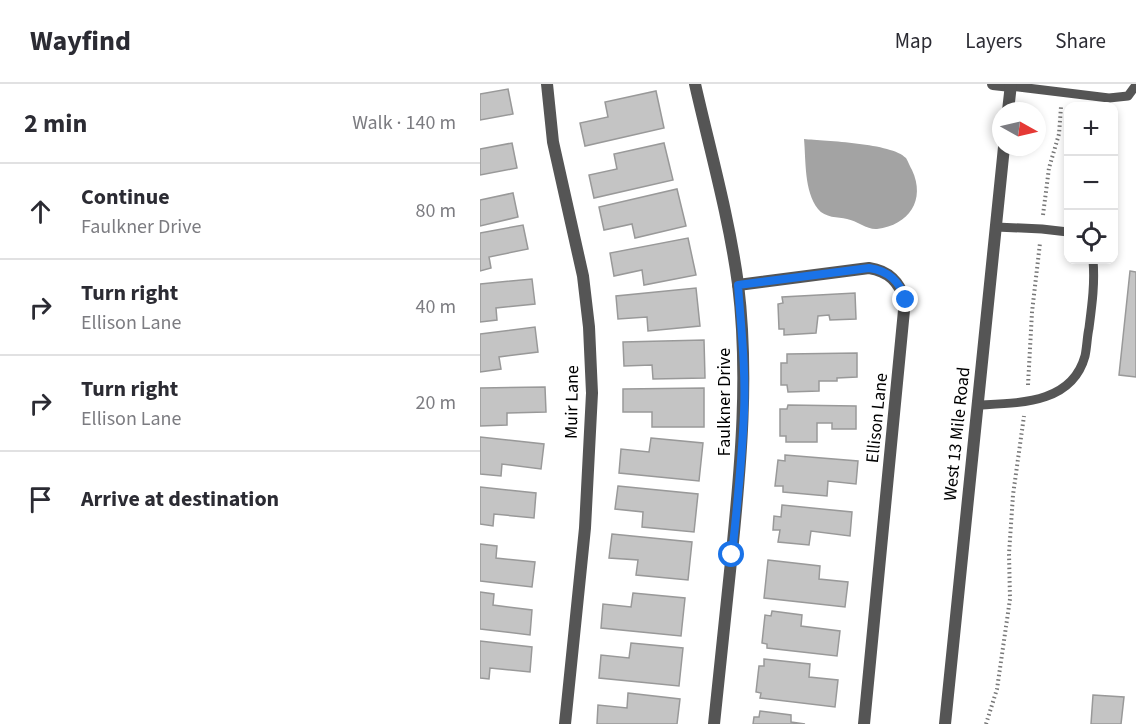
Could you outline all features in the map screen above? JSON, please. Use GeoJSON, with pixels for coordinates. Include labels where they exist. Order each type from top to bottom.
{"type":"FeatureCollection","features":[{"type":"Feature","properties":{"kind":"street","name":"Muir Lane"},"geometry":{"type":"LineString","coordinates":[[547,84],[553,142],[583,276],[589,327],[592,393],[585,528],[565,724]]}},
{"type":"Feature","properties":{"kind":"street","name":"Faulkner Drive"},"geometry":{"type":"LineString","coordinates":[[695,84],[728,229],[738,285],[744,372],[743,433],[714,724]]}},
{"type":"Feature","properties":{"kind":"street"},"geometry":{"type":"LineString","coordinates":[[993,84],[1011,85],[1009,102]]}},
{"type":"Feature","properties":{"kind":"street","name":"West 13 Mile Road"},"geometry":{"type":"LineString","coordinates":[[945,724],[1003,156]]}},
{"type":"Feature","properties":{"kind":"street","name":"Ellison Lane"},"geometry":{"type":"LineString","coordinates":[[738,285],[869,268],[889,274],[897,282],[906,300],[864,724]]}},
{"type":"Feature","properties":{"kind":"lane"},"geometry":{"type":"LineString","coordinates":[[1011,85],[1109,98],[1128,96],[1136,85]]}},
{"type":"Feature","properties":{"kind":"lane"},"geometry":{"type":"LineString","coordinates":[[996,227],[1042,228],[1064,231]]}},
{"type":"Feature","properties":{"kind":"lane"},"geometry":{"type":"LineString","coordinates":[[978,405],[1026,403],[1062,391],[1075,378],[1085,356],[1095,282],[1094,264]]}},
{"type":"Feature","properties":{"kind":"shaded area"},"geometry":{"type":"Polygon","coordinates":[[[804,139],[873,146],[898,153],[906,158],[916,181],[916,201],[912,209],[898,222],[877,229],[821,212],[810,194],[804,139]]]}},
{"type":"Feature","properties":{"kind":"building"},"geometry":{"type":"Polygon","coordinates":[[[508,89],[513,114],[480,120],[480,94],[508,89]]]}},
{"type":"Feature","properties":{"kind":"building"},"geometry":{"type":"Polygon","coordinates":[[[656,91],[664,128],[585,146],[580,123],[608,117],[605,102],[656,91]]]}},
{"type":"Feature","properties":{"kind":"building"},"geometry":{"type":"Polygon","coordinates":[[[512,143],[517,168],[480,175],[480,149],[512,143]]]}},
{"type":"Feature","properties":{"kind":"building"},"geometry":{"type":"Polygon","coordinates":[[[664,143],[673,180],[594,198],[589,175],[617,169],[614,154],[664,143]]]}},
{"type":"Feature","properties":{"kind":"building"},"geometry":{"type":"Polygon","coordinates":[[[677,189],[686,226],[635,238],[632,224],[604,230],[599,207],[677,189]]]}},
{"type":"Feature","properties":{"kind":"building"},"geometry":{"type":"Polygon","coordinates":[[[513,193],[518,217],[480,226],[480,200],[513,193]]]}},
{"type":"Feature","properties":{"kind":"building"},"geometry":{"type":"Polygon","coordinates":[[[523,225],[528,249],[489,257],[491,268],[480,271],[480,233],[523,225]]]}},
{"type":"Feature","properties":{"kind":"building"},"geometry":{"type":"Polygon","coordinates":[[[688,238],[696,275],[644,285],[642,270],[614,276],[610,253],[688,238]]]}},
{"type":"Feature","properties":{"kind":"building"},"geometry":{"type":"Polygon","coordinates":[[[1130,271],[1136,272],[1136,377],[1119,375],[1130,271]]]}},
{"type":"Feature","properties":{"kind":"building"},"geometry":{"type":"Polygon","coordinates":[[[532,279],[535,304],[496,308],[497,320],[480,322],[480,284],[532,279]]]}},
{"type":"Feature","properties":{"kind":"building"},"geometry":{"type":"Polygon","coordinates":[[[696,288],[700,326],[648,331],[647,317],[618,319],[616,296],[696,288]]]}},
{"type":"Feature","properties":{"kind":"building"},"geometry":{"type":"Polygon","coordinates":[[[855,293],[856,319],[830,320],[829,315],[818,316],[816,333],[784,335],[784,329],[779,329],[778,304],[783,303],[782,297],[855,293]]]}},
{"type":"Feature","properties":{"kind":"building"},"geometry":{"type":"Polygon","coordinates":[[[535,327],[538,352],[499,357],[501,369],[480,372],[480,334],[535,327]]]}},
{"type":"Feature","properties":{"kind":"building"},"geometry":{"type":"Polygon","coordinates":[[[704,340],[705,378],[653,379],[652,365],[624,366],[623,342],[704,340]]]}},
{"type":"Feature","properties":{"kind":"building"},"geometry":{"type":"Polygon","coordinates":[[[857,353],[857,377],[837,378],[837,381],[819,381],[819,391],[788,392],[787,385],[781,385],[781,363],[787,363],[787,354],[857,353]]]}},
{"type":"Feature","properties":{"kind":"building"},"geometry":{"type":"Polygon","coordinates":[[[545,387],[546,412],[507,413],[507,425],[480,426],[480,388],[545,387]]]}},
{"type":"Feature","properties":{"kind":"building"},"geometry":{"type":"Polygon","coordinates":[[[704,388],[704,427],[652,427],[652,412],[623,412],[623,389],[704,388]]]}},
{"type":"Feature","properties":{"kind":"building"},"geometry":{"type":"Polygon","coordinates":[[[788,405],[856,406],[856,429],[832,429],[832,423],[817,423],[817,442],[786,442],[786,436],[780,436],[780,409],[787,409],[788,405]]]}},
{"type":"Feature","properties":{"kind":"building"},"geometry":{"type":"Polygon","coordinates":[[[480,437],[544,444],[541,469],[502,464],[501,476],[480,474],[480,437]]]}},
{"type":"Feature","properties":{"kind":"building"},"geometry":{"type":"Polygon","coordinates":[[[651,438],[703,443],[699,481],[619,473],[621,449],[649,452],[651,438]]]}},
{"type":"Feature","properties":{"kind":"building"},"geometry":{"type":"Polygon","coordinates":[[[785,455],[858,461],[856,484],[828,481],[827,496],[783,492],[783,486],[775,486],[778,460],[785,461],[785,455]]]}},
{"type":"Feature","properties":{"kind":"building"},"geometry":{"type":"Polygon","coordinates":[[[618,486],[698,494],[694,532],[642,527],[643,512],[615,509],[618,486]]]}},
{"type":"Feature","properties":{"kind":"building"},"geometry":{"type":"Polygon","coordinates":[[[480,487],[536,493],[534,518],[494,514],[493,526],[480,524],[480,487]]]}},
{"type":"Feature","properties":{"kind":"building"},"geometry":{"type":"Polygon","coordinates":[[[782,505],[852,512],[850,536],[811,531],[809,545],[778,542],[780,530],[773,530],[774,516],[781,517],[782,505]]]}},
{"type":"Feature","properties":{"kind":"building"},"geometry":{"type":"Polygon","coordinates":[[[612,534],[692,542],[688,580],[636,575],[638,560],[609,558],[612,534]]]}},
{"type":"Feature","properties":{"kind":"building"},"geometry":{"type":"Polygon","coordinates":[[[480,544],[497,546],[496,558],[535,562],[532,587],[480,581],[480,544]]]}},
{"type":"Feature","properties":{"kind":"building"},"geometry":{"type":"Polygon","coordinates":[[[768,560],[820,566],[819,579],[848,582],[845,607],[764,598],[768,560]]]}},
{"type":"Feature","properties":{"kind":"building"},"geometry":{"type":"Polygon","coordinates":[[[480,592],[494,594],[493,605],[532,610],[530,635],[480,629],[480,592]]]}},
{"type":"Feature","properties":{"kind":"building"},"geometry":{"type":"Polygon","coordinates":[[[633,593],[685,598],[681,636],[601,628],[603,604],[631,607],[633,593]]]}},
{"type":"Feature","properties":{"kind":"building"},"geometry":{"type":"Polygon","coordinates":[[[772,611],[802,615],[801,626],[840,631],[837,656],[767,648],[767,644],[762,643],[765,615],[771,616],[772,611]]]}},
{"type":"Feature","properties":{"kind":"building"},"geometry":{"type":"Polygon","coordinates":[[[480,641],[532,647],[530,672],[490,668],[489,679],[480,678],[480,641]]]}},
{"type":"Feature","properties":{"kind":"building"},"geometry":{"type":"Polygon","coordinates":[[[631,643],[683,648],[679,686],[599,678],[601,655],[629,658],[631,643]]]}},
{"type":"Feature","properties":{"kind":"building"},"geometry":{"type":"Polygon","coordinates":[[[764,659],[810,664],[809,677],[838,680],[835,707],[760,698],[761,693],[756,692],[759,666],[764,666],[764,659]]]}},
{"type":"Feature","properties":{"kind":"building"},"geometry":{"type":"Polygon","coordinates":[[[628,693],[680,699],[677,724],[597,724],[598,705],[627,708],[628,693]]]}},
{"type":"Feature","properties":{"kind":"building"},"geometry":{"type":"Polygon","coordinates":[[[1093,695],[1124,697],[1121,724],[1091,724],[1093,695]]]}},
{"type":"Feature","properties":{"kind":"building"},"geometry":{"type":"Polygon","coordinates":[[[760,711],[791,715],[791,722],[805,724],[753,724],[754,717],[759,717],[760,711]]]}},
{"type":"Feature","properties":{"kind":"route"},"geometry":{"type":"LineString","coordinates":[[732,555],[744,412],[738,285],[869,268],[889,274],[897,282],[906,300]]}}]}
